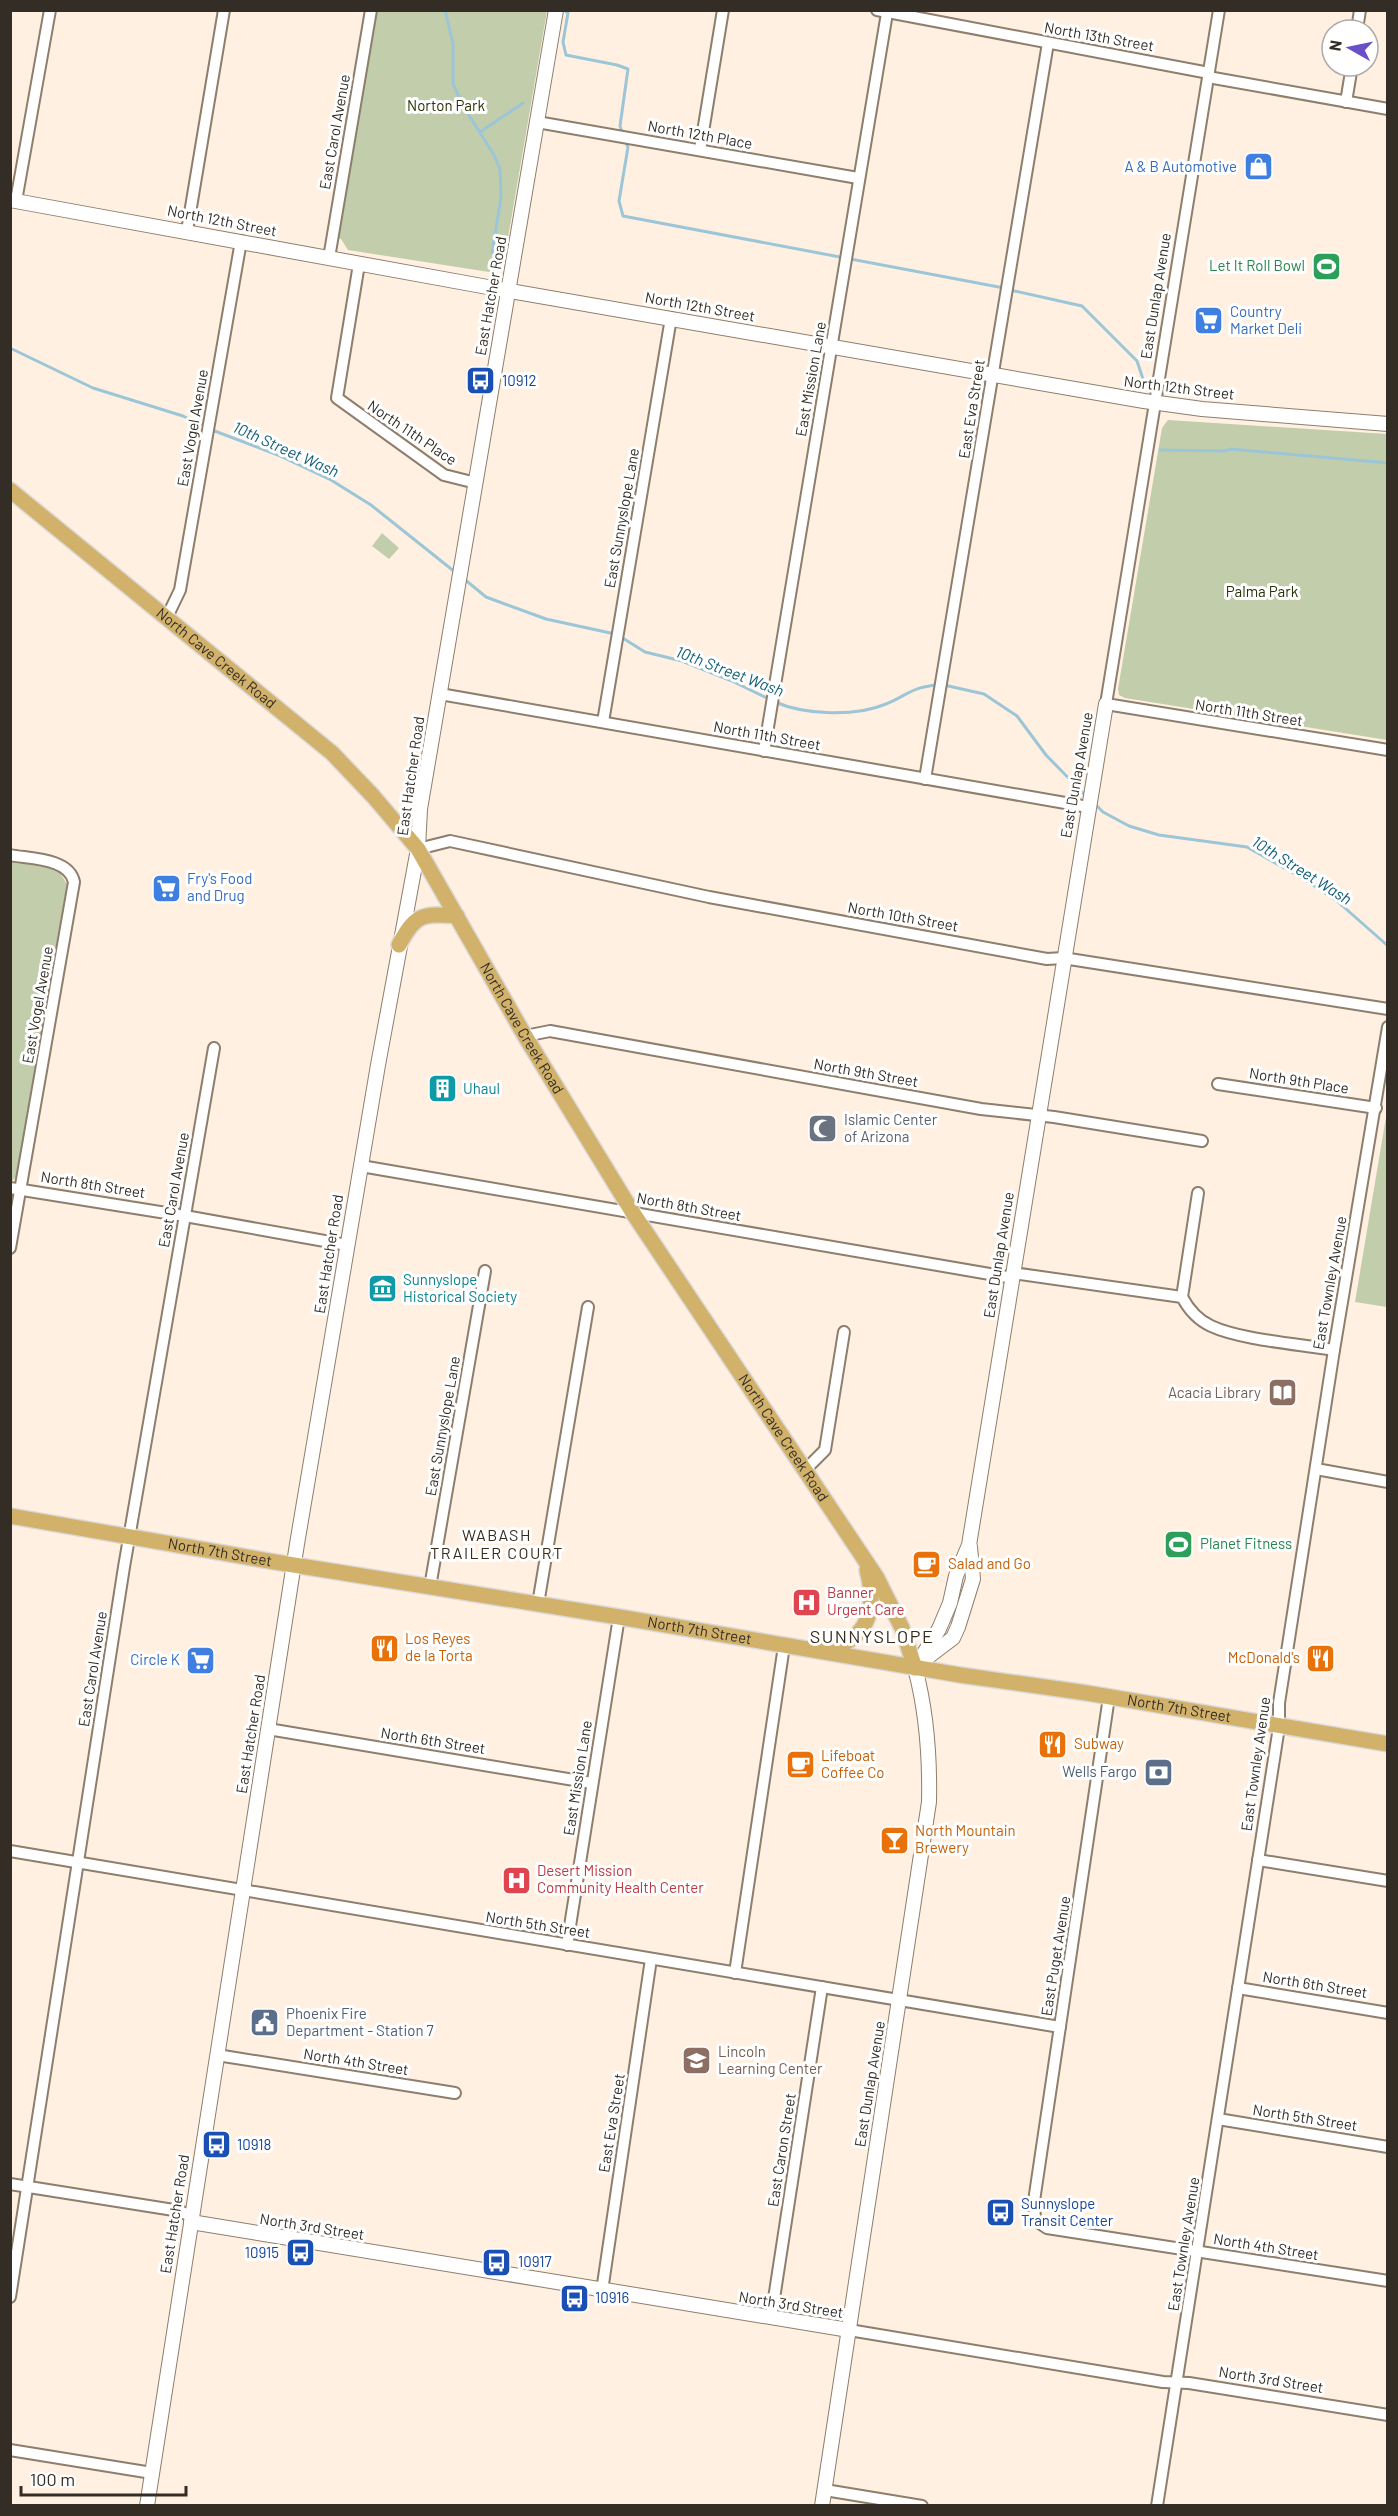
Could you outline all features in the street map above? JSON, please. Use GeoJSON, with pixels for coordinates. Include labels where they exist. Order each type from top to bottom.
{"type":"FeatureCollection","features":[{"type":"Feature","properties":{"kind":"main road","name":"North Cave Creek Road"},"geometry":{"type":"LineString","coordinates":[[10,490],[332,753],[373,796],[418,849],[525,1036],[633,1213],[864,1558],[890,1603],[915,1668]]}},
{"type":"Feature","properties":{"kind":"main road"},"geometry":{"type":"LineString","coordinates":[[399,945],[407,929],[423,916],[457,916]]}},
{"type":"Feature","properties":{"kind":"main road","name":"North 7th Street"},"geometry":{"type":"LineString","coordinates":[[10,1516],[816,1652],[1109,1697],[1388,1744]]}},
{"type":"Feature","properties":{"kind":"main road"},"geometry":{"type":"LineString","coordinates":[[816,1652],[837,1648],[862,1630],[868,1617],[870,1595],[864,1558]]}},
{"type":"Feature","properties":{"kind":"street"},"geometry":{"type":"LineString","coordinates":[[13,200],[50,10]]}},
{"type":"Feature","properties":{"kind":"street"},"geometry":{"type":"LineString","coordinates":[[187,231],[224,10]]}},
{"type":"Feature","properties":{"kind":"street","name":"East Carol Avenue"},"geometry":{"type":"LineString","coordinates":[[329,258],[371,10]]}},
{"type":"Feature","properties":{"kind":"street","name":"East Hatcher Road"},"geometry":{"type":"LineString","coordinates":[[147,2505],[294,1565],[347,1245],[418,849],[420,809],[556,10]]}},
{"type":"Feature","properties":{"kind":"street"},"geometry":{"type":"LineString","coordinates":[[700,150],[723,10]]}},
{"type":"Feature","properties":{"kind":"street","name":"East Dunlap Avenue"},"geometry":{"type":"LineString","coordinates":[[822,2505],[929,1802],[928,1730],[923,1697],[915,1668],[939,1629],[950,1603],[956,1576],[969,1545],[1219,10]]}},
{"type":"Feature","properties":{"kind":"street","name":"North 13th Street"},"geometry":{"type":"LineString","coordinates":[[882,12],[1388,109]]}},
{"type":"Feature","properties":{"kind":"street","name":"East Mission Lane"},"geometry":{"type":"LineString","coordinates":[[764,751],[831,348],[882,12]]}},
{"type":"Feature","properties":{"kind":"street","name":"East Eva Street"},"geometry":{"type":"LineString","coordinates":[[925,779],[1048,43]]}},
{"type":"Feature","properties":{"kind":"street"},"geometry":{"type":"LineString","coordinates":[[1346,102],[1350,78]]}},
{"type":"Feature","properties":{"kind":"street","name":"North 12th Place"},"geometry":{"type":"LineString","coordinates":[[537,122],[858,178]]}},
{"type":"Feature","properties":{"kind":"street","name":"North 12th Street"},"geometry":{"type":"LineString","coordinates":[[13,200],[831,348],[1156,403],[1388,424]]}},
{"type":"Feature","properties":{"kind":"street","name":"East Vogel Avenue"},"geometry":{"type":"LineString","coordinates":[[167,616],[180,590],[241,241]]}},
{"type":"Feature","properties":{"kind":"street","name":"North 11th Place"},"geometry":{"type":"LineString","coordinates":[[359,264],[337,398],[438,472],[476,483]]}},
{"type":"Feature","properties":{"kind":"street","name":"East Sunnyslope Lane"},"geometry":{"type":"LineString","coordinates":[[603,722],[671,318]]}},
{"type":"Feature","properties":{"kind":"street","name":"North 11th Street"},"geometry":{"type":"LineString","coordinates":[[440,694],[1088,807]]}},
{"type":"Feature","properties":{"kind":"street","name":"North 11th Street"},"geometry":{"type":"LineString","coordinates":[[1106,704],[1388,750]]}},
{"type":"Feature","properties":{"kind":"street","name":"North 10th Street"},"geometry":{"type":"LineString","coordinates":[[418,849],[450,840],[709,897],[1047,959],[1063,958],[1388,1009]]}},
{"type":"Feature","properties":{"kind":"street","name":"East Vogel Avenue"},"geometry":{"type":"LineString","coordinates":[[10,855],[63,866],[73,874],[74,889],[16,1188],[10,1248]]}},
{"type":"Feature","properties":{"kind":"street","name":"East Townley Avenue"},"geometry":{"type":"LineString","coordinates":[[1157,2505],[1279,1727],[1279,1703],[1334,1350],[1388,1027]]}},
{"type":"Feature","properties":{"kind":"street","name":"North 9th Street"},"geometry":{"type":"LineString","coordinates":[[525,1036],[550,1031],[981,1109],[1202,1141]]}},
{"type":"Feature","properties":{"kind":"street","name":"East Carol Avenue"},"geometry":{"type":"LineString","coordinates":[[10,2296],[130,1537],[214,1048]]}},
{"type":"Feature","properties":{"kind":"street","name":"North 9th Place"},"geometry":{"type":"LineString","coordinates":[[1218,1084],[1376,1108]]}},
{"type":"Feature","properties":{"kind":"street","name":"North 8th Street"},"geometry":{"type":"LineString","coordinates":[[361,1166],[1013,1275],[1182,1297]]}},
{"type":"Feature","properties":{"kind":"street","name":"North 8th Street"},"geometry":{"type":"LineString","coordinates":[[16,1188],[347,1245]]}},
{"type":"Feature","properties":{"kind":"street"},"geometry":{"type":"LineString","coordinates":[[1198,1193],[1182,1297],[1189,1309],[1213,1327],[1264,1339],[1334,1350]]}},
{"type":"Feature","properties":{"kind":"street","name":"East Sunnyslope Lane"},"geometry":{"type":"LineString","coordinates":[[430,1587],[485,1271]]}},
{"type":"Feature","properties":{"kind":"street"},"geometry":{"type":"LineString","coordinates":[[538,1604],[588,1306]]}},
{"type":"Feature","properties":{"kind":"street"},"geometry":{"type":"LineString","coordinates":[[804,1471],[825,1450],[843,1332]]}},
{"type":"Feature","properties":{"kind":"street"},"geometry":{"type":"LineString","coordinates":[[1316,1469],[1388,1482]]}},
{"type":"Feature","properties":{"kind":"street","name":"East Mission Lane"},"geometry":{"type":"LineString","coordinates":[[567,1945],[619,1617]]}},
{"type":"Feature","properties":{"kind":"street"},"geometry":{"type":"LineString","coordinates":[[735,1973],[784,1646]]}},
{"type":"Feature","properties":{"kind":"street","name":"East Puget Avenue"},"geometry":{"type":"LineString","coordinates":[[1035,2220],[1034,2201],[1109,1697]]}},
{"type":"Feature","properties":{"kind":"street","name":"North 6th Street"},"geometry":{"type":"LineString","coordinates":[[268,1729],[592,1783]]}},
{"type":"Feature","properties":{"kind":"street","name":"North 5th Street"},"geometry":{"type":"LineString","coordinates":[[10,1851],[1060,2027]]}},
{"type":"Feature","properties":{"kind":"street"},"geometry":{"type":"LineString","coordinates":[[1258,1860],[1388,1881]]}},
{"type":"Feature","properties":{"kind":"street","name":"East Eva Street"},"geometry":{"type":"LineString","coordinates":[[602,2291],[651,1959]]}},
{"type":"Feature","properties":{"kind":"street","name":"East Caron Street"},"geometry":{"type":"LineString","coordinates":[[771,2318],[822,1987]]}},
{"type":"Feature","properties":{"kind":"street","name":"North 6th Street"},"geometry":{"type":"LineString","coordinates":[[1238,1988],[1388,2013]]}},
{"type":"Feature","properties":{"kind":"street","name":"North 4th Street"},"geometry":{"type":"LineString","coordinates":[[217,2055],[455,2093]]}},
{"type":"Feature","properties":{"kind":"street","name":"North 5th Street"},"geometry":{"type":"LineString","coordinates":[[1218,2119],[1388,2147]]}},
{"type":"Feature","properties":{"kind":"street","name":"North 3rd Street"},"geometry":{"type":"LineString","coordinates":[[10,2184],[180,2211],[191,2220],[602,2291],[1388,2415]]}},
{"type":"Feature","properties":{"kind":"street","name":"North 4th Street"},"geometry":{"type":"LineString","coordinates":[[1035,2220],[1047,2228],[1388,2281]]}},
{"type":"Feature","properties":{"kind":"street"},"geometry":{"type":"LineString","coordinates":[[10,2450],[152,2474]]}},
{"type":"Feature","properties":{"kind":"street"},"geometry":{"type":"LineString","coordinates":[[825,2490],[922,2505]]}},
{"type":"Feature","properties":{"kind":"green space","name":"Norton Park"},"geometry":{"type":"Polygon","coordinates":[[[376,11],[547,11],[504,261],[496,271],[489,272],[348,250],[338,238],[376,11]]]}},
{"type":"Feature","properties":{"kind":"green space","name":"Palma Park"},"geometry":{"type":"Polygon","coordinates":[[[1168,420],[1387,434],[1387,740],[1125,698],[1119,695],[1118,689],[1162,428],[1168,420]]]}},
{"type":"Feature","properties":{"kind":"green space"},"geometry":{"type":"Polygon","coordinates":[[[382,533],[399,548],[389,559],[372,546],[382,533]]]}},
{"type":"Feature","properties":{"kind":"green space"},"geometry":{"type":"Polygon","coordinates":[[[11,861],[58,870],[67,884],[16,1177],[11,1182],[11,861]]]}},
{"type":"Feature","properties":{"kind":"green space"},"geometry":{"type":"Polygon","coordinates":[[[1387,1111],[1388,1307],[1355,1302],[1387,1111]]]}},
{"type":"Feature","properties":{"kind":"waterway"},"geometry":{"type":"LineString","coordinates":[[445,10],[453,44],[453,84],[500,169],[501,197],[492,253]]}},
{"type":"Feature","properties":{"kind":"waterway"},"geometry":{"type":"LineString","coordinates":[[564,10],[568,13],[563,42],[566,55],[628,69],[620,126],[623,135]]}},
{"type":"Feature","properties":{"kind":"waterway"},"geometry":{"type":"LineString","coordinates":[[480,132],[523,103]]}},
{"type":"Feature","properties":{"kind":"waterway"},"geometry":{"type":"LineString","coordinates":[[625,141],[628,147],[619,201],[623,216],[1004,288]]}},
{"type":"Feature","properties":{"kind":"waterway"},"geometry":{"type":"LineString","coordinates":[[1010,290],[1082,306],[1137,361],[1143,379]]}},
{"type":"Feature","properties":{"kind":"waterway","name":"10th Street Wash"},"geometry":{"type":"LineString","coordinates":[[10,348],[93,388],[183,416],[206,427]]}},
{"type":"Feature","properties":{"kind":"waterway","name":"10th Street Wash"},"geometry":{"type":"LineString","coordinates":[[212,430],[278,455],[331,480],[371,505],[455,572]]}},
{"type":"Feature","properties":{"kind":"waterway"},"geometry":{"type":"LineString","coordinates":[[1160,450],[1226,451],[1230,449],[1388,463]]}},
{"type":"Feature","properties":{"kind":"waterway","name":"10th Street Wash"},"geometry":{"type":"LineString","coordinates":[[463,578],[486,597],[546,619],[615,634]]}},
{"type":"Feature","properties":{"kind":"waterway","name":"10th Street Wash"},"geometry":{"type":"LineString","coordinates":[[621,637],[645,652],[682,661],[769,699]]}},
{"type":"Feature","properties":{"kind":"waterway","name":"10th Street Wash"},"geometry":{"type":"LineString","coordinates":[[775,702],[801,710],[845,713],[874,708],[915,690],[938,685]]}},
{"type":"Feature","properties":{"kind":"waterway","name":"10th Street Wash"},"geometry":{"type":"LineString","coordinates":[[944,685],[984,694],[1017,716],[1046,755],[1085,795]]}},
{"type":"Feature","properties":{"kind":"waterway","name":"10th Street Wash"},"geometry":{"type":"LineString","coordinates":[[1095,804],[1103,812],[1129,826],[1159,835],[1247,847],[1304,879],[1337,901],[1388,946]]}},
{"type":"Feature","properties":{"kind":"place","name":"A & B Automotive"},"geometry":{"type":"Point","coordinates":[1258,167]}},
{"type":"Feature","properties":{"kind":"place","name":"Let It Roll Bowl"},"geometry":{"type":"Point","coordinates":[1326,266]}},
{"type":"Feature","properties":{"kind":"place","name":"Country Market Deli"},"geometry":{"type":"Point","coordinates":[1209,321]}},
{"type":"Feature","properties":{"kind":"place","name":"10912"},"geometry":{"type":"Point","coordinates":[481,381]}},
{"type":"Feature","properties":{"kind":"place","name":"Fry's Food and Drug"},"geometry":{"type":"Point","coordinates":[166,888]}},
{"type":"Feature","properties":{"kind":"place","name":"Uhaul"},"geometry":{"type":"Point","coordinates":[442,1089]}},
{"type":"Feature","properties":{"kind":"place","name":"Islamic Center of Arizona"},"geometry":{"type":"Point","coordinates":[823,1129]}},
{"type":"Feature","properties":{"kind":"place","name":"Sunnyslope Historical Society"},"geometry":{"type":"Point","coordinates":[382,1289]}},
{"type":"Feature","properties":{"kind":"place","name":"Acacia Library"},"geometry":{"type":"Point","coordinates":[1282,1393]}},
{"type":"Feature","properties":{"kind":"place","name":"Planet Fitness"},"geometry":{"type":"Point","coordinates":[1179,1544]}},
{"type":"Feature","properties":{"kind":"place","name":"Salad and Go"},"geometry":{"type":"Point","coordinates":[927,1564]}},
{"type":"Feature","properties":{"kind":"place","name":"Banner Urgent Care"},"geometry":{"type":"Point","coordinates":[806,1602]}},
{"type":"Feature","properties":{"kind":"place","name":"Los Reyes de la Torta"},"geometry":{"type":"Point","coordinates":[384,1648]}},
{"type":"Feature","properties":{"kind":"place","name":"McDonald's"},"geometry":{"type":"Point","coordinates":[1321,1658]}},
{"type":"Feature","properties":{"kind":"place","name":"Circle K"},"geometry":{"type":"Point","coordinates":[201,1660]}},
{"type":"Feature","properties":{"kind":"place","name":"Subway"},"geometry":{"type":"Point","coordinates":[1053,1744]}},
{"type":"Feature","properties":{"kind":"place","name":"Lifeboat Coffee Co"},"geometry":{"type":"Point","coordinates":[800,1765]}},
{"type":"Feature","properties":{"kind":"place","name":"Wells Fargo"},"geometry":{"type":"Point","coordinates":[1158,1772]}},
{"type":"Feature","properties":{"kind":"place","name":"North Mountain Brewery"},"geometry":{"type":"Point","coordinates":[894,1840]}},
{"type":"Feature","properties":{"kind":"place","name":"Desert Mission Community Health Center"},"geometry":{"type":"Point","coordinates":[516,1880]}},
{"type":"Feature","properties":{"kind":"place","name":"Phoenix Fire Department - Station 7"},"geometry":{"type":"Point","coordinates":[265,2023]}},
{"type":"Feature","properties":{"kind":"place","name":"Lincoln Learning Center"},"geometry":{"type":"Point","coordinates":[697,2061]}},
{"type":"Feature","properties":{"kind":"place","name":"10918"},"geometry":{"type":"Point","coordinates":[216,2145]}},
{"type":"Feature","properties":{"kind":"place","name":"Sunnyslope Transit Center"},"geometry":{"type":"Point","coordinates":[1000,2213]}},
{"type":"Feature","properties":{"kind":"place","name":"10915"},"geometry":{"type":"Point","coordinates":[300,2253]}},
{"type":"Feature","properties":{"kind":"place","name":"10917"},"geometry":{"type":"Point","coordinates":[497,2262]}},
{"type":"Feature","properties":{"kind":"place","name":"10916"},"geometry":{"type":"Point","coordinates":[574,2298]}},
{"type":"Feature","properties":{"kind":"district","name":"WABASH TRAILER COURT"},"geometry":{"type":"Point","coordinates":[497,1544]}},
{"type":"Feature","properties":{"kind":"district","name":"SUNNYSLOPE"},"geometry":{"type":"Point","coordinates":[872,1637]}}]}
